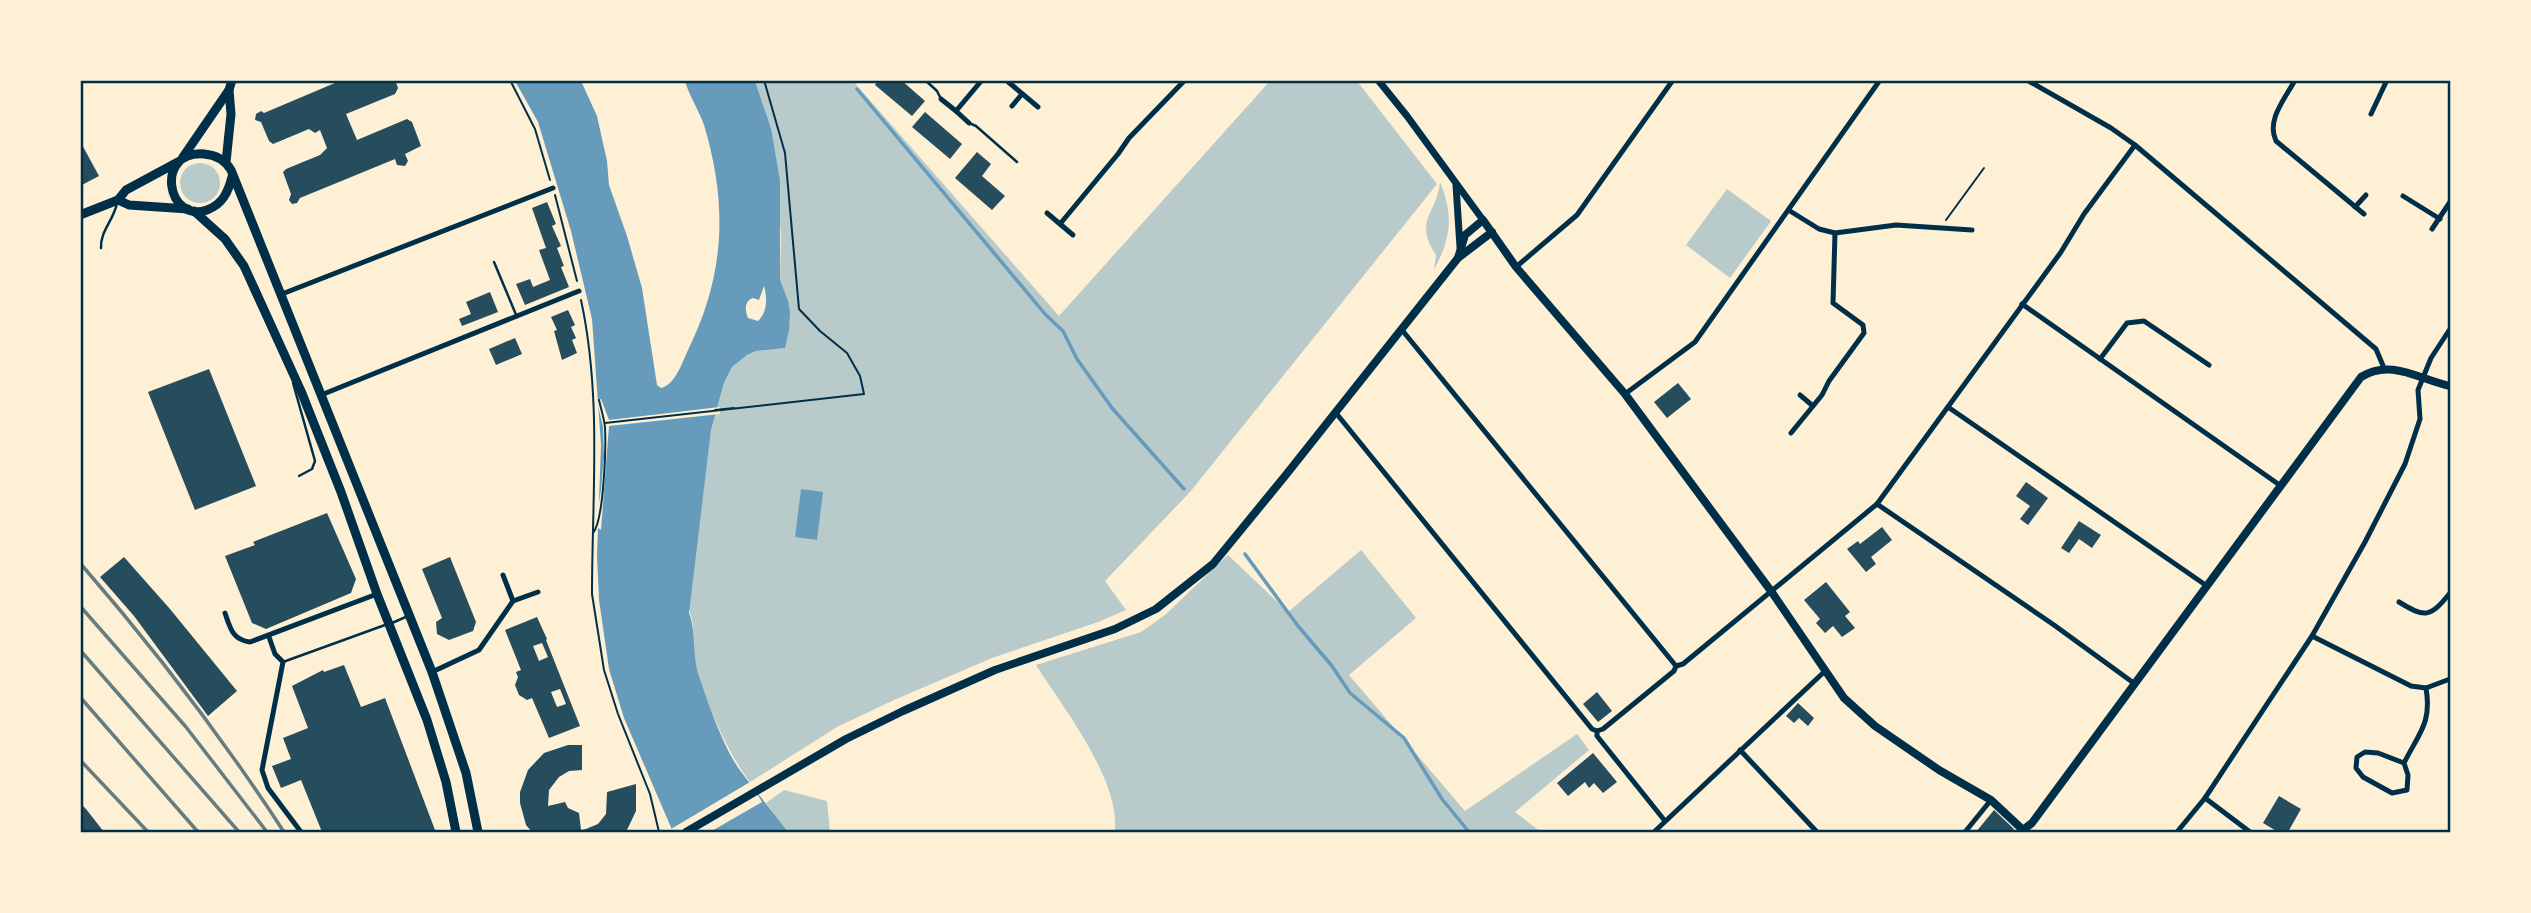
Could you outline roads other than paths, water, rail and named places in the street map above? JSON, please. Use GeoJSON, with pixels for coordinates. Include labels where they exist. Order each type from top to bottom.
{"type":"FeatureCollection","features":[{"type":"Feature","properties":{"kind":"main road"},"geometry":{"type":"LineString","coordinates":[[231,85],[180,160],[172,178],[172,191],[175,197],[214,228],[236,252],[257,289],[337,483],[436,746],[456,832]]}},
{"type":"Feature","properties":{"kind":"main road"},"geometry":{"type":"LineString","coordinates":[[231,85],[226,162],[282,294],[432,672],[466,773],[478,832]]}},
{"type":"Feature","properties":{"kind":"main road"},"geometry":{"type":"LineString","coordinates":[[80,215],[118,200],[125,190],[180,160],[202,154],[226,162]]}},
{"type":"Feature","properties":{"kind":"main road"},"geometry":{"type":"LineString","coordinates":[[118,200],[129,205],[203,211],[217,205],[228,191],[232,177]]}},
{"type":"Feature","properties":{"kind":"main road"},"geometry":{"type":"LineString","coordinates":[[1458,258],[1465,235],[1483,220],[1517,267],[1625,394],[1771,591],[1844,698],[1875,726],[1939,770],[1991,800],[2024,831],[2361,377],[2370,371],[2384,368],[2451,386]]}},
{"type":"Feature","properties":{"kind":"main road"},"geometry":{"type":"LineString","coordinates":[[687,832],[846,739],[903,711],[995,670],[1115,629],[1156,609],[1213,564],[1458,258],[1492,232]]}},
{"type":"Feature","properties":{"kind":"street"},"geometry":{"type":"LineString","coordinates":[[956,111],[982,80]]}},
{"type":"Feature","properties":{"kind":"street"},"geometry":{"type":"LineString","coordinates":[[1006,80],[1038,107]]}},
{"type":"Feature","properties":{"kind":"street"},"geometry":{"type":"LineString","coordinates":[[1060,224],[1129,138],[1163,106],[1185,80]]}},
{"type":"Feature","properties":{"kind":"street"},"geometry":{"type":"LineString","coordinates":[[1378,80],[1483,220]]}},
{"type":"Feature","properties":{"kind":"street"},"geometry":{"type":"LineString","coordinates":[[1517,267],[1577,215],[1673,80]]}},
{"type":"Feature","properties":{"kind":"street"},"geometry":{"type":"LineString","coordinates":[[1625,394],[1695,342],[1880,80]]}},
{"type":"Feature","properties":{"kind":"street"},"geometry":{"type":"LineString","coordinates":[[2027,80],[2111,128],[2134,145],[2376,349],[2384,368]]}},
{"type":"Feature","properties":{"kind":"street"},"geometry":{"type":"LineString","coordinates":[[2295,80],[2274,117],[2272,131],[2276,141],[2364,214]]}},
{"type":"Feature","properties":{"kind":"street"},"geometry":{"type":"LineString","coordinates":[[2371,114],[2387,80]]}},
{"type":"Feature","properties":{"kind":"street"},"geometry":{"type":"LineString","coordinates":[[1012,106],[1022,94]]}},
{"type":"Feature","properties":{"kind":"street"},"geometry":{"type":"LineString","coordinates":[[942,99],[969,123]]}},
{"type":"Feature","properties":{"kind":"street"},"geometry":{"type":"LineString","coordinates":[[1597,731],[1613,721],[1674,671],[1676,666],[1683,664],[1877,504],[2061,252],[2084,214],[2134,145]]}},
{"type":"Feature","properties":{"kind":"street"},"geometry":{"type":"LineString","coordinates":[[1456,184],[1460,247]]}},
{"type":"Feature","properties":{"kind":"street"},"geometry":{"type":"LineString","coordinates":[[282,294],[553,188]]}},
{"type":"Feature","properties":{"kind":"street"},"geometry":{"type":"LineString","coordinates":[[2355,207],[2366,195]]}},
{"type":"Feature","properties":{"kind":"street"},"geometry":{"type":"LineString","coordinates":[[2403,196],[2440,219]]}},
{"type":"Feature","properties":{"kind":"street"},"geometry":{"type":"LineString","coordinates":[[2432,229],[2451,202]]}},
{"type":"Feature","properties":{"kind":"street"},"geometry":{"type":"LineString","coordinates":[[1790,211],[1819,229],[1835,233],[1884,226],[1972,230]]}},
{"type":"Feature","properties":{"kind":"street"},"geometry":{"type":"LineString","coordinates":[[1048,214],[1073,235]]}},
{"type":"Feature","properties":{"kind":"street"},"geometry":{"type":"LineString","coordinates":[[1791,433],[1864,333],[1863,325],[1833,303],[1835,233]]}},
{"type":"Feature","properties":{"kind":"street"},"geometry":{"type":"LineString","coordinates":[[321,395],[579,291]]}},
{"type":"Feature","properties":{"kind":"street"},"geometry":{"type":"LineString","coordinates":[[2022,304],[2281,486]]}},
{"type":"Feature","properties":{"kind":"street"},"geometry":{"type":"LineString","coordinates":[[2100,359],[2127,323],[2144,321],[2209,365]]}},
{"type":"Feature","properties":{"kind":"street"},"geometry":{"type":"LineString","coordinates":[[2177,832],[2205,797],[2312,636],[2396,484],[2420,419],[2418,390],[2431,358],[2451,329]]}},
{"type":"Feature","properties":{"kind":"street"},"geometry":{"type":"LineString","coordinates":[[1402,330],[1676,666]]}},
{"type":"Feature","properties":{"kind":"street"},"geometry":{"type":"LineString","coordinates":[[1800,396],[1813,406]]}},
{"type":"Feature","properties":{"kind":"street"},"geometry":{"type":"LineString","coordinates":[[1948,407],[2207,586]]}},
{"type":"Feature","properties":{"kind":"street"},"geometry":{"type":"LineString","coordinates":[[1336,413],[1592,729],[1597,731]]}},
{"type":"Feature","properties":{"kind":"street"},"geometry":{"type":"LineString","coordinates":[[1877,504],[2135,684]]}},
{"type":"Feature","properties":{"kind":"street"},"geometry":{"type":"LineString","coordinates":[[503,575],[513,601]]}},
{"type":"Feature","properties":{"kind":"street"},"geometry":{"type":"LineString","coordinates":[[432,672],[478,650],[513,601],[538,592]]}},
{"type":"Feature","properties":{"kind":"street"},"geometry":{"type":"LineString","coordinates":[[2399,602],[2420,614],[2429,614],[2451,593]]}},
{"type":"Feature","properties":{"kind":"street"},"geometry":{"type":"LineString","coordinates":[[225,613],[237,639],[250,642],[270,637],[377,594]]}},
{"type":"Feature","properties":{"kind":"street"},"geometry":{"type":"LineString","coordinates":[[2312,636],[2411,686],[2426,688],[2451,679]]}},
{"type":"Feature","properties":{"kind":"street"},"geometry":{"type":"LineString","coordinates":[[270,637],[275,654],[283,662],[262,770],[268,788],[301,832]]}},
{"type":"Feature","properties":{"kind":"street"},"geometry":{"type":"LineString","coordinates":[[1654,832],[1824,672]]}},
{"type":"Feature","properties":{"kind":"street"},"geometry":{"type":"LineString","coordinates":[[2404,763],[2365,751],[2357,757],[2356,768],[2363,778],[2392,793],[2407,790],[2408,775],[2404,763],[2427,721],[2429,707],[2426,688]]}},
{"type":"Feature","properties":{"kind":"street"},"geometry":{"type":"LineString","coordinates":[[1597,731],[1597,736],[1665,821]]}},
{"type":"Feature","properties":{"kind":"street"},"geometry":{"type":"LineString","coordinates":[[1740,750],[1816,832]]}},
{"type":"Feature","properties":{"kind":"street"},"geometry":{"type":"LineString","coordinates":[[2205,797],[2250,832]]}},
{"type":"Feature","properties":{"kind":"street"},"geometry":{"type":"LineString","coordinates":[[1965,832],[1991,800]]}},
{"type":"Feature","properties":{"kind":"street"},"geometry":{"type":"LineString","coordinates":[[1805,832],[1811,827]]}},
{"type":"Feature","properties":{"kind":"lane"},"geometry":{"type":"LineString","coordinates":[[925,80],[942,99]]}},
{"type":"Feature","properties":{"kind":"lane"},"geometry":{"type":"LineString","coordinates":[[969,123],[1017,162]]}},
{"type":"Feature","properties":{"kind":"lane"},"geometry":{"type":"LineString","coordinates":[[101,248],[101,239],[115,215],[118,200]]}},
{"type":"Feature","properties":{"kind":"lane"},"geometry":{"type":"LineString","coordinates":[[494,261],[517,317]]}},
{"type":"Feature","properties":{"kind":"lane"},"geometry":{"type":"LineString","coordinates":[[290,369],[315,461],[312,469],[299,476]]}},
{"type":"Feature","properties":{"kind":"lane"},"geometry":{"type":"LineString","coordinates":[[283,662],[409,616]]}},
{"type":"Feature","properties":{"kind":"water"},"geometry":{"type":"Polygon","coordinates":[[[515,81],[581,81],[597,116],[607,161],[609,185],[642,288],[657,385],[661,388],[670,383],[678,373],[700,322],[716,267],[719,239],[717,183],[712,155],[704,125],[685,81],[755,81],[771,128],[780,181],[780,280],[790,312],[789,330],[785,348],[756,351],[747,355],[732,367],[724,383],[711,430],[689,613],[697,668],[722,737],[739,769],[788,832],[673,832],[624,718],[609,669],[599,600],[597,556],[601,445],[592,319],[571,231],[538,122],[515,81]],[[764,286],[759,300],[753,298],[748,301],[748,318],[758,321],[764,313],[764,286]]]}},
{"type":"Feature","properties":{"kind":"water"},"geometry":{"type":"Polygon","coordinates":[[[801,489],[823,492],[817,540],[795,537],[801,489]]]}},
{"type":"Feature","properties":{"kind":"waterway"},"geometry":{"type":"LineString","coordinates":[[857,89],[1045,314],[1063,331],[1077,359],[1112,408],[1184,489]]}},
{"type":"Feature","properties":{"kind":"waterway"},"geometry":{"type":"LineString","coordinates":[[1245,554],[1350,693],[1404,738],[1442,799],[1469,832]]}},
{"type":"Feature","properties":{"kind":"railway"},"geometry":{"type":"LineString","coordinates":[[80,563],[186,694],[284,832]]}},
{"type":"Feature","properties":{"kind":"railway"},"geometry":{"type":"LineString","coordinates":[[80,606],[186,727],[267,832]]}},
{"type":"Feature","properties":{"kind":"railway"},"geometry":{"type":"LineString","coordinates":[[80,650],[239,832]]}},
{"type":"Feature","properties":{"kind":"railway"},"geometry":{"type":"LineString","coordinates":[[80,697],[198,832]]}},
{"type":"Feature","properties":{"kind":"railway"},"geometry":{"type":"LineString","coordinates":[[80,760],[148,832]]}}]}
